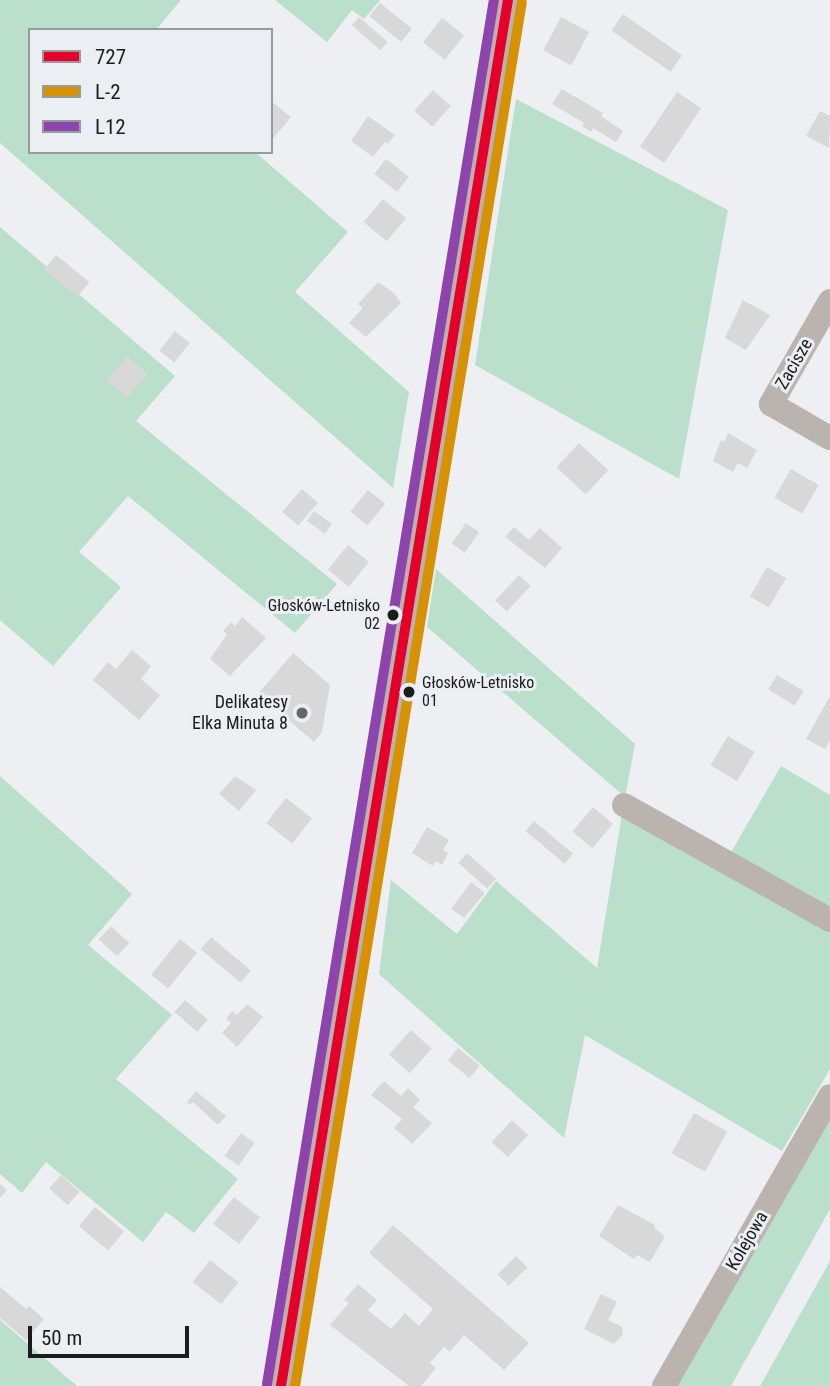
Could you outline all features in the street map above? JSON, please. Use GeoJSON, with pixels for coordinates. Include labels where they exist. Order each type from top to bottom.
{"type":"FeatureCollection","features":[{"type":"Feature","properties":{"kind":"street"},"geometry":{"type":"LineString","coordinates":[[281,1386],[508,0]]}},
{"type":"Feature","properties":{"kind":"street","name":"Zacisze"},"geometry":{"type":"LineString","coordinates":[[830,301],[771,404],[830,438]]}},
{"type":"Feature","properties":{"kind":"street"},"geometry":{"type":"LineString","coordinates":[[624,805],[830,920]]}},
{"type":"Feature","properties":{"kind":"street","name":"Kolejowa"},"geometry":{"type":"LineString","coordinates":[[664,1386],[830,1096]]}},
{"type":"Feature","properties":{"kind":"green space"},"geometry":{"type":"Polygon","coordinates":[[[0,0],[181,0],[158,28],[28,28],[28,154],[257,154],[348,232],[295,292],[409,392],[393,488],[0,143],[0,0]]]}},
{"type":"Feature","properties":{"kind":"green space"},"geometry":{"type":"Polygon","coordinates":[[[275,0],[380,0],[364,19],[352,10],[327,42],[275,0]]]}},
{"type":"Feature","properties":{"kind":"green space"},"geometry":{"type":"Polygon","coordinates":[[[516,99],[728,210],[679,479],[475,365],[516,99]]]}},
{"type":"Feature","properties":{"kind":"green space"},"geometry":{"type":"Polygon","coordinates":[[[0,227],[175,376],[136,421],[337,584],[295,633],[128,496],[79,552],[121,587],[53,666],[0,620],[0,227]]]}},
{"type":"Feature","properties":{"kind":"green space"},"geometry":{"type":"Polygon","coordinates":[[[436,569],[635,744],[625,797],[427,627],[436,569]]]}},
{"type":"Feature","properties":{"kind":"green space"},"geometry":{"type":"Polygon","coordinates":[[[781,766],[830,795],[830,910],[730,854],[781,766]]]}},
{"type":"Feature","properties":{"kind":"green space"},"geometry":{"type":"Polygon","coordinates":[[[0,776],[132,894],[88,945],[172,1015],[116,1079],[238,1179],[194,1233],[166,1212],[143,1242],[46,1162],[22,1193],[0,1174],[0,776]]]}},
{"type":"Feature","properties":{"kind":"green space"},"geometry":{"type":"Polygon","coordinates":[[[622,814],[830,933],[830,1069],[782,1151],[585,1035],[564,1138],[379,974],[391,880],[457,934],[496,881],[597,968],[622,814]]]}},
{"type":"Feature","properties":{"kind":"green space"},"geometry":{"type":"Polygon","coordinates":[[[830,1116],[830,1209],[731,1386],[675,1386],[830,1116]]]}},
{"type":"Feature","properties":{"kind":"green space"},"geometry":{"type":"Polygon","coordinates":[[[830,1261],[830,1386],[760,1386],[830,1261]]]}},
{"type":"Feature","properties":{"kind":"green space"},"geometry":{"type":"Polygon","coordinates":[[[0,1320],[77,1386],[0,1386],[0,1320]]]}},
{"type":"Feature","properties":{"kind":"building"},"geometry":{"type":"Polygon","coordinates":[[[380,3],[412,29],[401,42],[369,16],[380,3]]]}},
{"type":"Feature","properties":{"kind":"building"},"geometry":{"type":"Polygon","coordinates":[[[623,14],[682,55],[671,72],[612,30],[623,14]]]}},
{"type":"Feature","properties":{"kind":"building"},"geometry":{"type":"Polygon","coordinates":[[[359,17],[388,42],[380,50],[352,25],[359,17]]]}},
{"type":"Feature","properties":{"kind":"building"},"geometry":{"type":"Polygon","coordinates":[[[561,17],[589,32],[571,66],[543,51],[561,17]]]}},
{"type":"Feature","properties":{"kind":"building"},"geometry":{"type":"Polygon","coordinates":[[[442,18],[464,35],[445,60],[423,42],[442,18]]]}},
{"type":"Feature","properties":{"kind":"building"},"geometry":{"type":"Polygon","coordinates":[[[562,89],[603,113],[601,116],[623,131],[616,142],[593,128],[591,132],[582,126],[584,123],[552,104],[562,89]]]}},
{"type":"Feature","properties":{"kind":"building"},"geometry":{"type":"Polygon","coordinates":[[[433,90],[451,106],[432,127],[414,111],[433,90]]]}},
{"type":"Feature","properties":{"kind":"building"},"geometry":{"type":"Polygon","coordinates":[[[677,92],[701,108],[664,163],[640,147],[677,92]]]}},
{"type":"Feature","properties":{"kind":"building"},"geometry":{"type":"Polygon","coordinates":[[[273,103],[291,117],[273,139],[273,103]]]}},
{"type":"Feature","properties":{"kind":"building"},"geometry":{"type":"Polygon","coordinates":[[[820,111],[830,116],[829,148],[806,136],[820,111]]]}},
{"type":"Feature","properties":{"kind":"building"},"geometry":{"type":"Polygon","coordinates":[[[368,116],[395,135],[388,144],[385,142],[373,157],[351,141],[368,116]]]}},
{"type":"Feature","properties":{"kind":"building"},"geometry":{"type":"Polygon","coordinates":[[[386,159],[409,177],[397,192],[374,174],[386,159]]]}},
{"type":"Feature","properties":{"kind":"building"},"geometry":{"type":"Polygon","coordinates":[[[383,199],[406,218],[387,241],[364,222],[383,199]]]}},
{"type":"Feature","properties":{"kind":"building"},"geometry":{"type":"Polygon","coordinates":[[[56,255],[89,282],[77,297],[44,270],[56,255]]]}},
{"type":"Feature","properties":{"kind":"building"},"geometry":{"type":"Polygon","coordinates":[[[378,282],[394,293],[401,303],[366,337],[349,323],[363,308],[358,304],[378,282]]]}},
{"type":"Feature","properties":{"kind":"building"},"geometry":{"type":"Polygon","coordinates":[[[743,300],[770,315],[746,350],[725,338],[743,300]]]}},
{"type":"Feature","properties":{"kind":"building"},"geometry":{"type":"Polygon","coordinates":[[[175,331],[190,343],[174,362],[159,350],[175,331]]]}},
{"type":"Feature","properties":{"kind":"building"},"geometry":{"type":"Polygon","coordinates":[[[127,356],[148,373],[128,398],[107,381],[127,356]]]}},
{"type":"Feature","properties":{"kind":"building"},"geometry":{"type":"Polygon","coordinates":[[[728,433],[757,450],[747,468],[738,463],[733,472],[713,461],[721,440],[724,442],[728,433]]]}},
{"type":"Feature","properties":{"kind":"building"},"geometry":{"type":"Polygon","coordinates":[[[579,443],[608,470],[586,494],[556,467],[579,443]]]}},
{"type":"Feature","properties":{"kind":"building"},"geometry":{"type":"Polygon","coordinates":[[[791,469],[819,485],[802,514],[774,498],[791,469]]]}},
{"type":"Feature","properties":{"kind":"building"},"geometry":{"type":"Polygon","coordinates":[[[302,489],[318,503],[298,525],[282,512],[302,489]]]}},
{"type":"Feature","properties":{"kind":"building"},"geometry":{"type":"Polygon","coordinates":[[[368,490],[385,504],[367,526],[350,512],[368,490]]]}},
{"type":"Feature","properties":{"kind":"building"},"geometry":{"type":"Polygon","coordinates":[[[314,511],[332,524],[325,534],[307,521],[314,511]]]}},
{"type":"Feature","properties":{"kind":"building"},"geometry":{"type":"Polygon","coordinates":[[[466,523],[479,532],[465,553],[452,543],[466,523]]]}},
{"type":"Feature","properties":{"kind":"building"},"geometry":{"type":"Polygon","coordinates":[[[514,527],[529,540],[540,528],[562,548],[545,568],[505,537],[514,527]]]}},
{"type":"Feature","properties":{"kind":"building"},"geometry":{"type":"Polygon","coordinates":[[[348,545],[369,562],[349,587],[328,570],[348,545]]]}},
{"type":"Feature","properties":{"kind":"building"},"geometry":{"type":"Polygon","coordinates":[[[767,567],[786,578],[769,607],[750,596],[767,567]]]}},
{"type":"Feature","properties":{"kind":"building"},"geometry":{"type":"Polygon","coordinates":[[[519,575],[531,586],[507,612],[495,601],[519,575]]]}},
{"type":"Feature","properties":{"kind":"building"},"geometry":{"type":"Polygon","coordinates":[[[242,617],[266,638],[230,676],[210,659],[227,634],[223,631],[231,622],[235,626],[242,617]]]}},
{"type":"Feature","properties":{"kind":"building"},"geometry":{"type":"Polygon","coordinates":[[[132,650],[151,666],[141,679],[160,695],[139,720],[93,680],[108,662],[116,669],[132,650]]]}},
{"type":"Feature","properties":{"kind":"building","name":"Delikatesy Elka Minuta 8"},"geometry":{"type":"Polygon","coordinates":[[[293,653],[330,685],[322,732],[314,742],[258,694],[293,653]]]}},
{"type":"Feature","properties":{"kind":"building"},"geometry":{"type":"Polygon","coordinates":[[[777,675],[804,691],[795,706],[768,690],[777,675]]]}},
{"type":"Feature","properties":{"kind":"building"},"geometry":{"type":"Polygon","coordinates":[[[830,696],[830,740],[825,749],[806,739],[830,696]]]}},
{"type":"Feature","properties":{"kind":"building"},"geometry":{"type":"Polygon","coordinates":[[[728,736],[755,752],[737,781],[710,765],[728,736]]]}},
{"type":"Feature","properties":{"kind":"building"},"geometry":{"type":"Polygon","coordinates":[[[235,776],[256,790],[239,811],[219,794],[235,776]]]}},
{"type":"Feature","properties":{"kind":"building"},"geometry":{"type":"Polygon","coordinates":[[[286,798],[312,818],[292,844],[266,823],[286,798]]]}},
{"type":"Feature","properties":{"kind":"building"},"geometry":{"type":"Polygon","coordinates":[[[593,807],[613,824],[592,848],[572,832],[593,807]]]}},
{"type":"Feature","properties":{"kind":"building"},"geometry":{"type":"Polygon","coordinates":[[[534,821],[573,854],[565,864],[526,831],[534,821]]]}},
{"type":"Feature","properties":{"kind":"building"},"geometry":{"type":"Polygon","coordinates":[[[427,827],[449,840],[443,850],[448,853],[442,865],[436,861],[433,866],[412,853],[427,827]]]}},
{"type":"Feature","properties":{"kind":"building"},"geometry":{"type":"Polygon","coordinates":[[[467,853],[496,879],[487,889],[458,863],[467,853]]]}},
{"type":"Feature","properties":{"kind":"building"},"geometry":{"type":"Polygon","coordinates":[[[471,882],[485,893],[464,918],[451,909],[471,882]]]}},
{"type":"Feature","properties":{"kind":"building"},"geometry":{"type":"Polygon","coordinates":[[[111,926],[129,943],[117,956],[99,939],[111,926]]]}},
{"type":"Feature","properties":{"kind":"building"},"geometry":{"type":"Polygon","coordinates":[[[211,937],[251,970],[241,983],[201,949],[211,937]]]}},
{"type":"Feature","properties":{"kind":"building"},"geometry":{"type":"Polygon","coordinates":[[[180,939],[197,953],[168,989],[151,975],[180,939]]]}},
{"type":"Feature","properties":{"kind":"building"},"geometry":{"type":"Polygon","coordinates":[[[185,1000],[208,1020],[197,1032],[175,1012],[185,1000]]]}},
{"type":"Feature","properties":{"kind":"building"},"geometry":{"type":"Polygon","coordinates":[[[247,1004],[263,1017],[237,1047],[222,1033],[231,1023],[226,1019],[232,1011],[237,1015],[247,1004]]]}},
{"type":"Feature","properties":{"kind":"building"},"geometry":{"type":"Polygon","coordinates":[[[411,1030],[432,1049],[410,1073],[389,1055],[411,1030]]]}},
{"type":"Feature","properties":{"kind":"building"},"geometry":{"type":"Polygon","coordinates":[[[458,1048],[480,1066],[470,1078],[448,1060],[458,1048]]]}},
{"type":"Feature","properties":{"kind":"building"},"geometry":{"type":"Polygon","coordinates":[[[384,1081],[401,1096],[408,1088],[420,1100],[413,1107],[432,1123],[412,1144],[394,1128],[402,1119],[371,1095],[384,1081]]]}},
{"type":"Feature","properties":{"kind":"building"},"geometry":{"type":"Polygon","coordinates":[[[196,1091],[226,1116],[218,1125],[193,1102],[190,1105],[187,1102],[196,1091]]]}},
{"type":"Feature","properties":{"kind":"building"},"geometry":{"type":"Polygon","coordinates":[[[694,1113],[727,1131],[705,1172],[672,1153],[694,1113]]]}},
{"type":"Feature","properties":{"kind":"building"},"geometry":{"type":"Polygon","coordinates":[[[512,1120],[528,1135],[508,1157],[492,1142],[512,1120]]]}},
{"type":"Feature","properties":{"kind":"building"},"geometry":{"type":"Polygon","coordinates":[[[241,1133],[255,1143],[238,1166],[225,1156],[241,1133]]]}},
{"type":"Feature","properties":{"kind":"building"},"geometry":{"type":"Polygon","coordinates":[[[61,1175],[80,1192],[68,1205],[49,1188],[61,1175]]]}},
{"type":"Feature","properties":{"kind":"building"},"geometry":{"type":"Polygon","coordinates":[[[0,1184],[7,1190],[0,1198],[0,1184]]]}},
{"type":"Feature","properties":{"kind":"building"},"geometry":{"type":"Polygon","coordinates":[[[234,1197],[260,1217],[239,1244],[213,1224],[234,1197]]]}},
{"type":"Feature","properties":{"kind":"building"},"geometry":{"type":"Polygon","coordinates":[[[618,1205],[655,1225],[654,1228],[665,1236],[650,1262],[637,1255],[634,1259],[599,1236],[618,1205]]]}},
{"type":"Feature","properties":{"kind":"building"},"geometry":{"type":"Polygon","coordinates":[[[95,1207],[124,1231],[108,1251],[79,1226],[95,1207]]]}},
{"type":"Feature","properties":{"kind":"building"},"geometry":{"type":"Polygon","coordinates":[[[393,1225],[529,1343],[504,1370],[464,1335],[450,1352],[444,1347],[430,1363],[436,1368],[421,1386],[409,1386],[330,1325],[349,1303],[344,1300],[358,1284],[377,1300],[368,1310],[391,1329],[405,1313],[419,1326],[433,1309],[369,1253],[393,1225]]]}},
{"type":"Feature","properties":{"kind":"building"},"geometry":{"type":"Polygon","coordinates":[[[516,1256],[527,1267],[509,1286],[498,1274],[516,1256]]]}},
{"type":"Feature","properties":{"kind":"building"},"geometry":{"type":"Polygon","coordinates":[[[210,1260],[238,1282],[221,1304],[193,1282],[210,1260]]]}},
{"type":"Feature","properties":{"kind":"building"},"geometry":{"type":"Polygon","coordinates":[[[0,1287],[26,1309],[29,1306],[44,1319],[26,1340],[0,1318],[0,1287]]]}},
{"type":"Feature","properties":{"kind":"building"},"geometry":{"type":"Polygon","coordinates":[[[601,1294],[617,1302],[608,1320],[622,1327],[623,1334],[614,1344],[584,1329],[601,1294]]]}},
{"type":"Feature","properties":{"kind":"transit line","name":"L12"},"geometry":{"type":"LineString","coordinates":[[267,1384],[494,0]]}},
{"type":"Feature","properties":{"kind":"transit line","name":"727"},"geometry":{"type":"LineString","coordinates":[[281,1386],[508,0]]}},
{"type":"Feature","properties":{"kind":"transit line","name":"L-2"},"geometry":{"type":"LineString","coordinates":[[295,1386],[522,2]]}},
{"type":"Feature","properties":{"kind":"place","name":"Głosków-Letnisko 02"},"geometry":{"type":"Point","coordinates":[393,615]}},
{"type":"Feature","properties":{"kind":"place","name":"Głosków-Letnisko 01"},"geometry":{"type":"Point","coordinates":[409,692]}},
{"type":"Feature","properties":{"kind":"place","name":"Delikatesy Elka Minuta 8"},"geometry":{"type":"Point","coordinates":[302,713]}}]}
